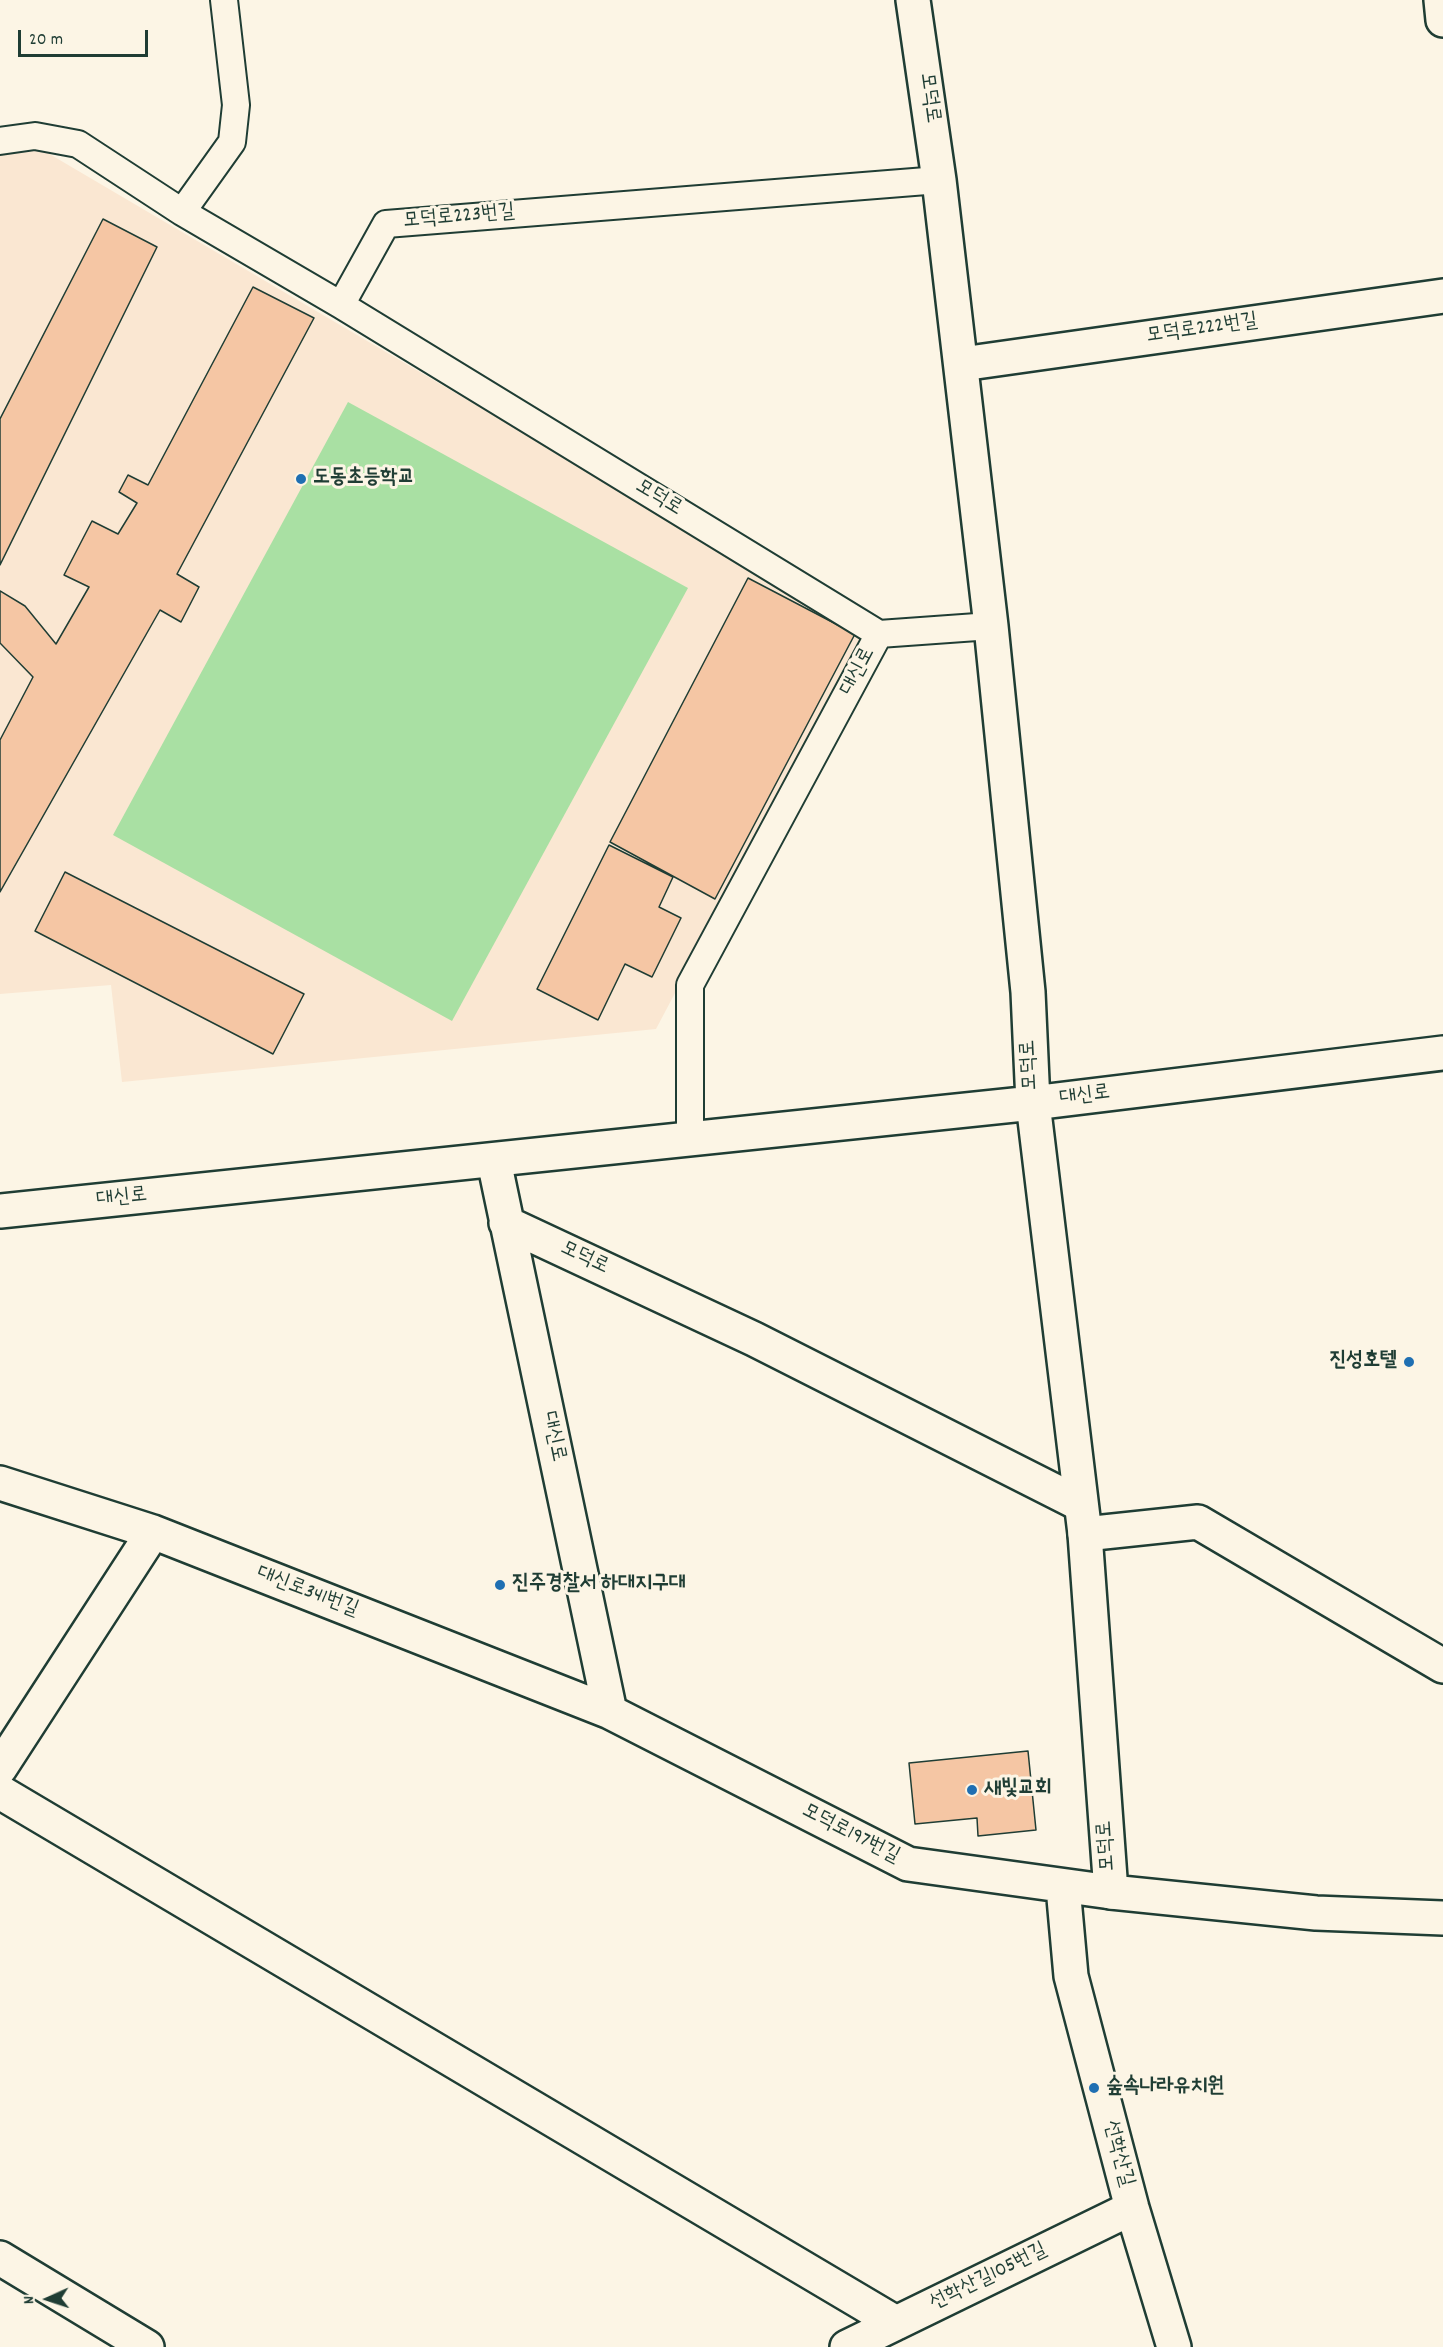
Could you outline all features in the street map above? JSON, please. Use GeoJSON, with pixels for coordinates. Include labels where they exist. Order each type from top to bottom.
{"type":"FeatureCollection","features":[{"type":"Feature","properties":{"kind":"street","name":"모덕로"},"geometry":{"type":"LineString","coordinates":[[913,0],[962,364],[991,626],[1028,993],[1033,1103],[1082,1519],[1111,1892],[1316,1913],[1443,1918]]}},
{"type":"Feature","properties":{"kind":"street"},"geometry":{"type":"LineString","coordinates":[[1441,0],[1443,20]]}},
{"type":"Feature","properties":{"kind":"street","name":"모덕로222번길"},"geometry":{"type":"LineString","coordinates":[[962,364],[1443,296]]}},
{"type":"Feature","properties":{"kind":"street","name":"대신로"},"geometry":{"type":"LineString","coordinates":[[0,1212],[1033,1103],[1443,1053]]}},
{"type":"Feature","properties":{"kind":"street","name":"대신로"},"geometry":{"type":"LineString","coordinates":[[494,1161],[610,1712]]}},
{"type":"Feature","properties":{"kind":"street","name":"모덕로"},"geometry":{"type":"LineString","coordinates":[[506,1223],[754,1339],[1082,1519]]}},
{"type":"Feature","properties":{"kind":"street","name":"대신로341번길"},"geometry":{"type":"LineString","coordinates":[[0,1483],[153,1532],[610,1712]]}},
{"type":"Feature","properties":{"kind":"street"},"geometry":{"type":"LineString","coordinates":[[1082,1519],[1197,1522],[1443,1666]]}},
{"type":"Feature","properties":{"kind":"street"},"geometry":{"type":"LineString","coordinates":[[0,1768],[153,1532]]}},
{"type":"Feature","properties":{"kind":"street","name":"모덕로197번길"},"geometry":{"type":"LineString","coordinates":[[610,1712],[908,1864],[1111,1892]]}},
{"type":"Feature","properties":{"kind":"street"},"geometry":{"type":"LineString","coordinates":[[0,1792],[896,2323]]}},
{"type":"Feature","properties":{"kind":"street","name":"선학산길"},"geometry":{"type":"LineString","coordinates":[[1063,1887],[1071,1976],[1132,2208],[1174,2347]]}},
{"type":"Feature","properties":{"kind":"street","name":"선학산길105번길"},"geometry":{"type":"LineString","coordinates":[[847,2347],[1132,2208]]}},
{"type":"Feature","properties":{"kind":"street"},"geometry":{"type":"LineString","coordinates":[[0,2258],[147,2347]]}},
{"type":"Feature","properties":{"kind":"lane"},"geometry":{"type":"LineString","coordinates":[[182,212],[232,142],[236,105],[224,0]]}},
{"type":"Feature","properties":{"kind":"lane"},"geometry":{"type":"LineString","coordinates":[[0,141],[35,136],[78,144],[182,212],[341,305]]}},
{"type":"Feature","properties":{"kind":"lane","name":"모덕로223번길"},"geometry":{"type":"LineString","coordinates":[[341,305],[386,224],[939,180]]}},
{"type":"Feature","properties":{"kind":"lane","name":"모덕로"},"geometry":{"type":"LineString","coordinates":[[341,305],[879,634]]}},
{"type":"Feature","properties":{"kind":"lane"},"geometry":{"type":"LineString","coordinates":[[879,634],[991,626]]}},
{"type":"Feature","properties":{"kind":"lane","name":"대신로"},"geometry":{"type":"LineString","coordinates":[[690,1140],[690,985],[879,634]]}},
{"type":"Feature","properties":{"kind":"shaded area","name":"도동초등학교"},"geometry":{"type":"Polygon","coordinates":[[[41,149],[865,634],[656,1029],[122,1082],[111,985],[0,994],[0,153],[41,149]]]}},
{"type":"Feature","properties":{"kind":"green space"},"geometry":{"type":"Polygon","coordinates":[[[348,402],[688,588],[452,1021],[113,835],[348,402]]]}},
{"type":"Feature","properties":{"kind":"building"},"geometry":{"type":"Polygon","coordinates":[[[103,219],[157,247],[0,565],[0,419],[103,219]]]}},
{"type":"Feature","properties":{"kind":"building"},"geometry":{"type":"Polygon","coordinates":[[[253,287],[314,318],[177,574],[199,587],[181,622],[160,610],[0,892],[0,740],[33,677],[0,643],[0,591],[25,606],[56,644],[89,587],[64,575],[92,521],[118,534],[137,503],[119,492],[128,475],[148,485],[253,287]]]}},
{"type":"Feature","properties":{"kind":"building"},"geometry":{"type":"Polygon","coordinates":[[[748,578],[855,634],[715,899],[610,842],[748,578]]]}},
{"type":"Feature","properties":{"kind":"building"},"geometry":{"type":"Polygon","coordinates":[[[609,845],[673,877],[659,907],[681,918],[652,977],[625,964],[598,1020],[537,989],[609,845]]]}},
{"type":"Feature","properties":{"kind":"building"},"geometry":{"type":"Polygon","coordinates":[[[65,872],[304,994],[273,1054],[35,931],[65,872]]]}},
{"type":"Feature","properties":{"kind":"building","name":"새빛교회"},"geometry":{"type":"Polygon","coordinates":[[[1028,1751],[1036,1830],[978,1836],[977,1818],[915,1824],[909,1763],[1028,1751]]]}},
{"type":"Feature","properties":{"kind":"place","name":"도동초등학교"},"geometry":{"type":"Point","coordinates":[301,479]}},
{"type":"Feature","properties":{"kind":"place","name":"진성호텔"},"geometry":{"type":"Point","coordinates":[1409,1362]}},
{"type":"Feature","properties":{"kind":"place","name":"진주경찰서 하대지구대"},"geometry":{"type":"Point","coordinates":[500,1585]}},
{"type":"Feature","properties":{"kind":"place","name":"새빛교회"},"geometry":{"type":"Point","coordinates":[972,1790]}},
{"type":"Feature","properties":{"kind":"place","name":"숲속나라유치원"},"geometry":{"type":"Point","coordinates":[1094,2088]}}]}
